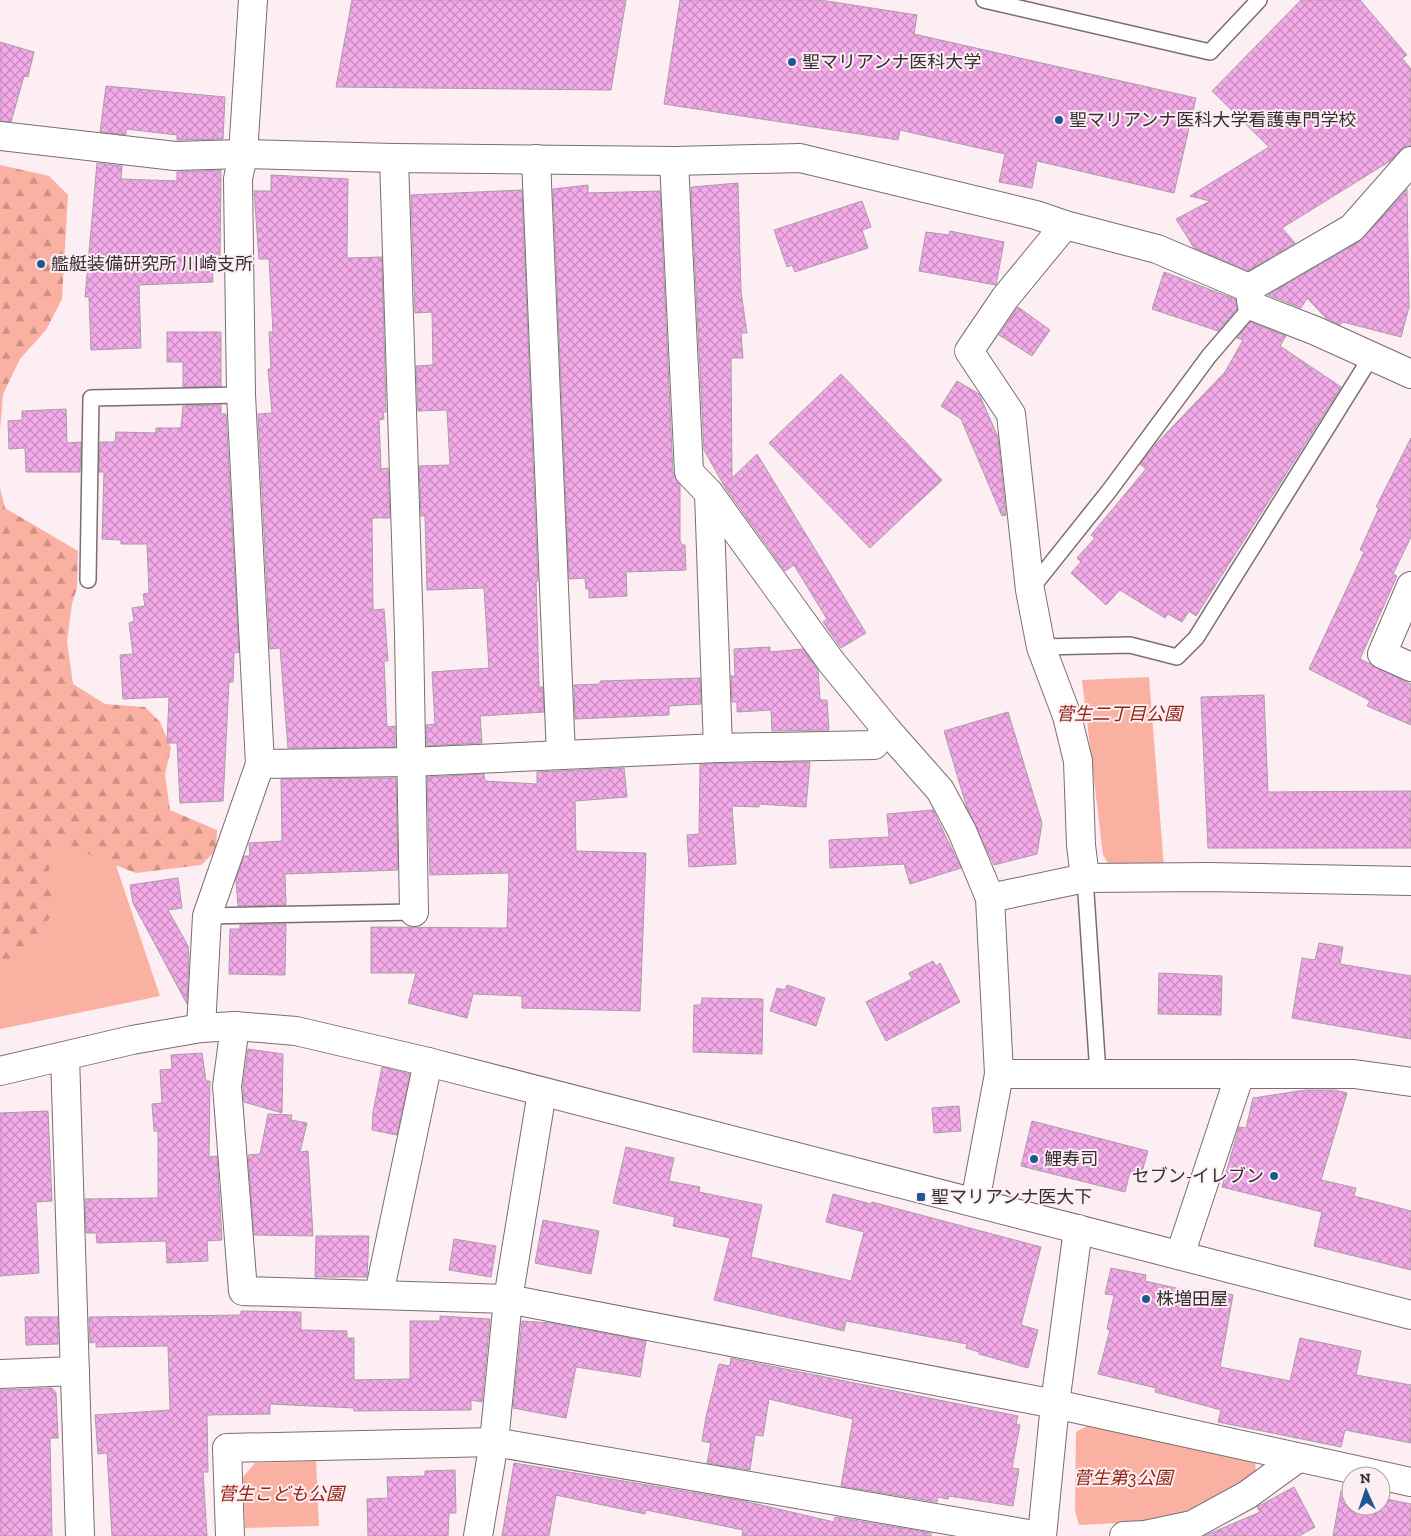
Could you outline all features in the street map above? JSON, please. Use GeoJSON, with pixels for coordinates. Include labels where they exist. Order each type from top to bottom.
{"type":"FeatureCollection","features":[{"type":"Feature","properties":{"kind":"street"},"geometry":{"type":"LineString","coordinates":[[201,1028],[207,916],[260,764],[241,395],[238,179],[243,154],[253,0]]}},
{"type":"Feature","properties":{"kind":"street"},"geometry":{"type":"LineString","coordinates":[[0,136],[175,156],[243,154],[394,158],[674,161],[800,158],[1036,215],[1064,225],[1157,249],[1316,331],[1411,374]]}},
{"type":"Feature","properties":{"kind":"street"},"geometry":{"type":"LineString","coordinates":[[394,158],[408,623],[414,912]]}},
{"type":"Feature","properties":{"kind":"street"},"geometry":{"type":"LineString","coordinates":[[536,159],[561,755]]}},
{"type":"Feature","properties":{"kind":"street"},"geometry":{"type":"LineString","coordinates":[[674,161],[689,472],[709,493],[832,662],[887,730],[940,790],[962,831],[990,898],[999,1074],[975,1202]]}},
{"type":"Feature","properties":{"kind":"street"},"geometry":{"type":"LineString","coordinates":[[1251,297],[1352,228],[1411,161]]}},
{"type":"Feature","properties":{"kind":"street"},"geometry":{"type":"LineString","coordinates":[[1064,225],[1005,298],[969,351],[1011,414],[1030,590],[1042,647],[1067,716],[1078,761],[1081,845],[1085,878]]}},
{"type":"Feature","properties":{"kind":"street"},"geometry":{"type":"LineString","coordinates":[[709,493],[718,748]]}},
{"type":"Feature","properties":{"kind":"street"},"geometry":{"type":"LineString","coordinates":[[1411,586],[1382,654],[1411,668]]}},
{"type":"Feature","properties":{"kind":"street"},"geometry":{"type":"LineString","coordinates":[[260,764],[410,762],[718,748],[874,745],[887,730]]}},
{"type":"Feature","properties":{"kind":"street"},"geometry":{"type":"LineString","coordinates":[[990,898],[1085,878],[1209,877],[1411,881]]}},
{"type":"Feature","properties":{"kind":"street"},"geometry":{"type":"LineString","coordinates":[[234,1026],[228,1086],[243,1291],[508,1299],[1055,1404],[1411,1482]]}},
{"type":"Feature","properties":{"kind":"street"},"geometry":{"type":"LineString","coordinates":[[0,1071],[132,1040],[201,1028],[234,1026],[296,1031],[428,1062],[1411,1315]]}},
{"type":"Feature","properties":{"kind":"street"},"geometry":{"type":"LineString","coordinates":[[65,1056],[80,1536]]}},
{"type":"Feature","properties":{"kind":"street"},"geometry":{"type":"LineString","coordinates":[[379,1294],[428,1062]]}},
{"type":"Feature","properties":{"kind":"street"},"geometry":{"type":"LineString","coordinates":[[999,1074],[1354,1074],[1411,1082]]}},
{"type":"Feature","properties":{"kind":"street"},"geometry":{"type":"LineString","coordinates":[[1180,1255],[1240,1074]]}},
{"type":"Feature","properties":{"kind":"street"},"geometry":{"type":"LineString","coordinates":[[478,1536],[494,1442],[508,1299],[542,1092]]}},
{"type":"Feature","properties":{"kind":"street"},"geometry":{"type":"LineString","coordinates":[[230,1536],[227,1448],[494,1442],[1041,1536],[1055,1404],[1078,1229]]}},
{"type":"Feature","properties":{"kind":"street"},"geometry":{"type":"LineString","coordinates":[[0,1374],[75,1372]]}},
{"type":"Feature","properties":{"kind":"street"},"geometry":{"type":"LineString","coordinates":[[1124,1536],[1145,1535],[1192,1525],[1247,1495],[1298,1458]]}},
{"type":"Feature","properties":{"kind":"lane"},"geometry":{"type":"LineString","coordinates":[[984,0],[1210,52],[1259,0]]}},
{"type":"Feature","properties":{"kind":"lane"},"geometry":{"type":"LineString","coordinates":[[1030,590],[1109,491],[1251,297]]}},
{"type":"Feature","properties":{"kind":"lane"},"geometry":{"type":"LineString","coordinates":[[1042,647],[1130,645],[1177,657],[1196,638],[1371,357]]}},
{"type":"Feature","properties":{"kind":"lane"},"geometry":{"type":"LineString","coordinates":[[88,580],[91,398],[241,395]]}},
{"type":"Feature","properties":{"kind":"lane"},"geometry":{"type":"LineString","coordinates":[[1085,878],[1098,1074]]}},
{"type":"Feature","properties":{"kind":"lane"},"geometry":{"type":"LineString","coordinates":[[207,916],[414,912]]}},
{"type":"Feature","properties":{"kind":"green space"},"geometry":{"type":"Polygon","coordinates":[[[0,165],[49,176],[68,195],[62,299],[46,330],[20,359],[3,394],[0,431],[0,165]]]}},
{"type":"Feature","properties":{"kind":"green space"},"geometry":{"type":"Polygon","coordinates":[[[0,488],[5,508],[78,551],[77,588],[72,604],[67,641],[73,684],[105,704],[145,707],[160,722],[171,748],[165,775],[170,810],[217,830],[216,851],[201,865],[136,873],[94,857],[72,846],[52,855],[48,874],[60,902],[24,956],[0,963],[0,488]]]}},
{"type":"Feature","properties":{"kind":"green space","name":"菅生二丁目公園"},"geometry":{"type":"Polygon","coordinates":[[[1149,677],[1164,867],[1111,868],[1103,855],[1082,680],[1149,677]]]}},
{"type":"Feature","properties":{"kind":"green space"},"geometry":{"type":"Polygon","coordinates":[[[56,687],[160,996],[0,1029],[0,752],[56,687]]]}},
{"type":"Feature","properties":{"kind":"green space","name":"菅生第3公園"},"geometry":{"type":"Polygon","coordinates":[[[1089,1425],[1255,1459],[1256,1473],[1175,1517],[1141,1522],[1079,1525],[1075,1511],[1076,1432],[1089,1425]]]}},
{"type":"Feature","properties":{"kind":"green space","name":"菅生こども公園"},"geometry":{"type":"Polygon","coordinates":[[[316,1461],[319,1526],[245,1528],[243,1477],[255,1463],[316,1461]]]}},
{"type":"Feature","properties":{"kind":"building"},"geometry":{"type":"Polygon","coordinates":[[[352,0],[626,0],[611,90],[336,87],[352,0]]]}},
{"type":"Feature","properties":{"kind":"building"},"geometry":{"type":"Polygon","coordinates":[[[680,0],[820,0],[917,15],[914,34],[1196,98],[1174,193],[1037,161],[1032,188],[999,182],[1005,154],[900,130],[898,140],[664,104],[680,0]]]}},
{"type":"Feature","properties":{"kind":"building"},"geometry":{"type":"Polygon","coordinates":[[[1301,0],[1360,0],[1407,55],[1402,58],[1411,69],[1411,146],[1406,146],[1390,161],[1282,228],[1295,243],[1248,271],[1194,248],[1176,219],[1210,201],[1190,196],[1269,147],[1212,91],[1301,0]]]}},
{"type":"Feature","properties":{"kind":"building"},"geometry":{"type":"Polygon","coordinates":[[[0,42],[34,52],[28,77],[24,76],[11,122],[0,121],[0,42]]]}},
{"type":"Feature","properties":{"kind":"building"},"geometry":{"type":"Polygon","coordinates":[[[106,86],[225,97],[223,139],[177,140],[177,135],[126,129],[126,135],[100,132],[106,86]]]}},
{"type":"Feature","properties":{"kind":"building"},"geometry":{"type":"Polygon","coordinates":[[[97,163],[122,166],[121,179],[177,181],[177,172],[221,170],[220,260],[212,261],[213,282],[139,285],[141,348],[91,350],[89,297],[85,297],[97,163]]]}},
{"type":"Feature","properties":{"kind":"building"},"geometry":{"type":"Polygon","coordinates":[[[271,175],[348,179],[347,258],[382,257],[386,412],[383,412],[384,419],[379,420],[381,469],[388,468],[390,518],[372,518],[373,610],[384,609],[388,661],[384,661],[387,727],[395,726],[395,747],[288,748],[280,648],[270,649],[258,414],[272,413],[268,369],[271,369],[269,332],[273,332],[269,259],[259,259],[254,191],[271,191],[271,175]]]}},
{"type":"Feature","properties":{"kind":"building"},"geometry":{"type":"Polygon","coordinates":[[[738,183],[741,292],[747,333],[741,333],[743,358],[731,358],[732,478],[757,454],[866,633],[841,648],[823,622],[827,619],[794,565],[785,571],[726,489],[704,450],[691,189],[692,187],[738,183]]]}},
{"type":"Feature","properties":{"kind":"building"},"geometry":{"type":"Polygon","coordinates":[[[588,185],[588,193],[660,191],[673,473],[680,485],[680,540],[682,545],[685,545],[686,570],[626,572],[627,596],[589,598],[589,589],[586,589],[585,578],[569,579],[553,189],[588,185]]]}},
{"type":"Feature","properties":{"kind":"building"},"geometry":{"type":"Polygon","coordinates":[[[1407,189],[1409,307],[1401,337],[1343,322],[1340,325],[1326,318],[1307,298],[1301,308],[1268,295],[1360,241],[1407,189]]]}},
{"type":"Feature","properties":{"kind":"building"},"geometry":{"type":"Polygon","coordinates":[[[522,190],[538,581],[536,581],[539,687],[543,687],[544,712],[480,716],[482,743],[427,746],[426,725],[435,724],[432,672],[489,668],[484,588],[427,590],[425,516],[421,516],[419,466],[450,465],[447,410],[418,411],[416,366],[433,365],[432,312],[415,313],[411,195],[522,190]]]}},
{"type":"Feature","properties":{"kind":"building"},"geometry":{"type":"Polygon","coordinates":[[[862,201],[871,227],[862,230],[868,248],[795,272],[792,265],[787,267],[774,230],[862,201]]]}},
{"type":"Feature","properties":{"kind":"building"},"geometry":{"type":"Polygon","coordinates":[[[950,231],[1004,242],[996,285],[919,271],[926,232],[949,235],[950,231]]]}},
{"type":"Feature","properties":{"kind":"building"},"geometry":{"type":"Polygon","coordinates":[[[1164,272],[1235,299],[1237,309],[1218,331],[1152,309],[1164,272]]]}},
{"type":"Feature","properties":{"kind":"building"},"geometry":{"type":"Polygon","coordinates":[[[1018,307],[1050,330],[1032,356],[999,335],[1018,307]]]}},
{"type":"Feature","properties":{"kind":"building"},"geometry":{"type":"Polygon","coordinates":[[[1250,322],[1286,336],[1280,346],[1341,387],[1196,616],[1189,611],[1182,622],[1168,614],[1165,618],[1120,590],[1106,605],[1071,573],[1081,562],[1077,558],[1095,538],[1091,535],[1146,469],[1140,464],[1156,444],[1225,372],[1243,340],[1237,338],[1250,322]]]}},
{"type":"Feature","properties":{"kind":"building"},"geometry":{"type":"Polygon","coordinates":[[[167,332],[221,332],[221,386],[183,387],[183,362],[167,362],[167,332]]]}},
{"type":"Feature","properties":{"kind":"building"},"geometry":{"type":"Polygon","coordinates":[[[841,374],[942,480],[870,548],[769,443],[841,374]]]}},
{"type":"Feature","properties":{"kind":"building"},"geometry":{"type":"Polygon","coordinates":[[[957,381],[979,394],[998,437],[1006,515],[1002,516],[961,419],[941,406],[957,381]]]}},
{"type":"Feature","properties":{"kind":"building"},"geometry":{"type":"Polygon","coordinates":[[[221,405],[221,414],[226,414],[239,652],[234,653],[233,682],[229,682],[223,801],[180,803],[177,743],[167,743],[169,697],[123,699],[120,655],[133,654],[129,623],[134,621],[132,608],[145,606],[143,594],[149,593],[147,544],[121,544],[121,540],[102,539],[104,472],[99,472],[100,442],[115,442],[116,432],[156,433],[156,428],[181,428],[183,406],[221,405]]]}},
{"type":"Feature","properties":{"kind":"building"},"geometry":{"type":"Polygon","coordinates":[[[66,409],[67,443],[81,442],[80,472],[26,472],[25,448],[9,449],[8,421],[22,420],[22,411],[66,409]]]}},
{"type":"Feature","properties":{"kind":"building"},"geometry":{"type":"Polygon","coordinates":[[[1411,438],[1411,537],[1393,574],[1397,576],[1360,659],[1411,684],[1411,725],[1367,706],[1370,701],[1309,669],[1364,552],[1360,550],[1379,508],[1376,507],[1411,438]]]}},
{"type":"Feature","properties":{"kind":"building"},"geometry":{"type":"Polygon","coordinates":[[[770,647],[770,652],[803,649],[818,670],[820,700],[827,700],[829,730],[772,731],[771,710],[737,712],[737,702],[732,702],[731,676],[735,676],[734,649],[770,647]]]}},
{"type":"Feature","properties":{"kind":"building"},"geometry":{"type":"Polygon","coordinates":[[[700,678],[701,704],[669,706],[669,715],[575,719],[574,685],[600,684],[600,681],[700,678]]]}},
{"type":"Feature","properties":{"kind":"building"},"geometry":{"type":"Polygon","coordinates":[[[1264,695],[1268,792],[1411,791],[1411,848],[1208,848],[1201,697],[1264,695]]]}},
{"type":"Feature","properties":{"kind":"building"},"geometry":{"type":"Polygon","coordinates":[[[1008,712],[1042,823],[1037,854],[994,865],[967,808],[944,731],[1008,712]]]}},
{"type":"Feature","properties":{"kind":"building"},"geometry":{"type":"Polygon","coordinates":[[[810,762],[806,807],[759,804],[759,807],[732,806],[736,864],[689,867],[687,835],[699,834],[700,764],[810,762]]]}},
{"type":"Feature","properties":{"kind":"building"},"geometry":{"type":"Polygon","coordinates":[[[624,768],[627,797],[575,801],[576,851],[646,853],[640,1011],[522,1008],[522,996],[473,994],[467,1018],[408,1003],[416,973],[371,973],[371,927],[507,928],[509,873],[430,875],[427,777],[484,774],[485,781],[537,784],[537,772],[624,768]]]}},
{"type":"Feature","properties":{"kind":"building"},"geometry":{"type":"Polygon","coordinates":[[[396,778],[398,870],[285,874],[286,905],[238,906],[236,880],[244,856],[250,856],[249,843],[282,841],[281,779],[396,778]]]}},
{"type":"Feature","properties":{"kind":"building"},"geometry":{"type":"Polygon","coordinates":[[[933,810],[961,868],[910,884],[904,864],[830,868],[829,840],[889,837],[887,814],[933,810]]]}},
{"type":"Feature","properties":{"kind":"building"},"geometry":{"type":"Polygon","coordinates":[[[178,878],[182,908],[168,910],[188,946],[187,1004],[133,903],[130,885],[178,878]]]}},
{"type":"Feature","properties":{"kind":"building"},"geometry":{"type":"Polygon","coordinates":[[[286,924],[285,975],[229,974],[230,929],[240,929],[240,925],[286,924]]]}},
{"type":"Feature","properties":{"kind":"building"},"geometry":{"type":"Polygon","coordinates":[[[1319,943],[1343,947],[1340,964],[1411,976],[1411,1039],[1292,1018],[1302,958],[1315,960],[1319,943]]]}},
{"type":"Feature","properties":{"kind":"building"},"geometry":{"type":"Polygon","coordinates":[[[933,961],[936,966],[940,963],[960,1002],[886,1041],[866,1002],[912,979],[909,973],[933,961]]]}},
{"type":"Feature","properties":{"kind":"building"},"geometry":{"type":"Polygon","coordinates":[[[1159,973],[1222,976],[1221,1015],[1158,1014],[1159,973]]]}},
{"type":"Feature","properties":{"kind":"building"},"geometry":{"type":"Polygon","coordinates":[[[787,985],[825,998],[816,1026],[770,1011],[777,988],[785,990],[787,985]]]}},
{"type":"Feature","properties":{"kind":"building"},"geometry":{"type":"Polygon","coordinates":[[[702,998],[763,999],[762,1054],[693,1052],[694,1005],[701,1005],[702,998]]]}},
{"type":"Feature","properties":{"kind":"building"},"geometry":{"type":"Polygon","coordinates":[[[248,1049],[283,1054],[282,1113],[244,1102],[243,1086],[248,1049]]]}},
{"type":"Feature","properties":{"kind":"building"},"geometry":{"type":"Polygon","coordinates":[[[202,1053],[206,1081],[210,1081],[209,1157],[217,1156],[222,1240],[207,1241],[208,1261],[167,1263],[166,1241],[97,1243],[96,1233],[86,1233],[85,1199],[158,1198],[158,1131],[154,1131],[152,1104],[162,1103],[160,1070],[172,1069],[171,1055],[202,1053]]]}},
{"type":"Feature","properties":{"kind":"building"},"geometry":{"type":"Polygon","coordinates":[[[382,1067],[410,1074],[397,1135],[372,1130],[373,1112],[382,1067]]]}},
{"type":"Feature","properties":{"kind":"building"},"geometry":{"type":"Polygon","coordinates":[[[1306,1090],[1335,1090],[1347,1093],[1321,1180],[1356,1188],[1354,1196],[1411,1211],[1411,1270],[1314,1246],[1322,1212],[1222,1187],[1239,1127],[1246,1128],[1253,1098],[1306,1090]]]}},
{"type":"Feature","properties":{"kind":"building"},"geometry":{"type":"Polygon","coordinates":[[[959,1106],[961,1131],[934,1133],[932,1108],[959,1106]]]}},
{"type":"Feature","properties":{"kind":"building"},"geometry":{"type":"Polygon","coordinates":[[[48,1111],[52,1201],[36,1202],[39,1273],[0,1276],[0,1113],[48,1111]]]}},
{"type":"Feature","properties":{"kind":"building"},"geometry":{"type":"Polygon","coordinates":[[[268,1114],[292,1115],[291,1120],[307,1123],[300,1152],[308,1151],[313,1236],[254,1235],[248,1155],[260,1154],[268,1114]]]}},
{"type":"Feature","properties":{"kind":"building"},"geometry":{"type":"Polygon","coordinates":[[[1032,1121],[1148,1151],[1141,1175],[1130,1172],[1125,1192],[1021,1166],[1032,1121]]]}},
{"type":"Feature","properties":{"kind":"building"},"geometry":{"type":"Polygon","coordinates":[[[626,1147],[674,1158],[669,1181],[700,1187],[699,1192],[762,1205],[751,1257],[851,1281],[864,1232],[826,1222],[833,1194],[871,1204],[872,1202],[1041,1247],[1021,1325],[1038,1330],[1028,1368],[979,1354],[979,1352],[966,1348],[967,1344],[846,1321],[844,1331],[714,1300],[730,1238],[673,1226],[675,1217],[613,1203],[626,1147]]]}},
{"type":"Feature","properties":{"kind":"building"},"geometry":{"type":"Polygon","coordinates":[[[543,1220],[599,1231],[591,1274],[535,1263],[543,1220]]]}},
{"type":"Feature","properties":{"kind":"building"},"geometry":{"type":"Polygon","coordinates":[[[316,1236],[369,1236],[367,1277],[315,1277],[316,1236]]]}},
{"type":"Feature","properties":{"kind":"building"},"geometry":{"type":"Polygon","coordinates":[[[454,1239],[496,1246],[491,1277],[449,1270],[454,1239]]]}},
{"type":"Feature","properties":{"kind":"building"},"geometry":{"type":"Polygon","coordinates":[[[1111,1268],[1146,1275],[1145,1281],[1202,1294],[1203,1289],[1233,1295],[1220,1367],[1290,1381],[1300,1338],[1361,1351],[1356,1375],[1411,1385],[1411,1443],[1345,1430],[1341,1447],[1218,1422],[1221,1410],[1155,1392],[1156,1388],[1098,1374],[1110,1330],[1107,1329],[1114,1295],[1105,1294],[1111,1268]]]}},
{"type":"Feature","properties":{"kind":"building"},"geometry":{"type":"Polygon","coordinates":[[[241,1311],[301,1312],[301,1330],[347,1331],[347,1338],[354,1338],[354,1380],[410,1379],[410,1321],[440,1321],[440,1316],[490,1319],[482,1402],[471,1400],[471,1410],[354,1411],[354,1408],[270,1404],[270,1414],[207,1415],[208,1472],[203,1472],[207,1536],[112,1536],[107,1453],[98,1454],[95,1415],[170,1410],[168,1346],[96,1347],[96,1342],[90,1343],[89,1317],[241,1315],[241,1311]]]}},
{"type":"Feature","properties":{"kind":"building"},"geometry":{"type":"Polygon","coordinates":[[[25,1317],[58,1317],[58,1344],[26,1345],[25,1317]]]}},
{"type":"Feature","properties":{"kind":"building"},"geometry":{"type":"Polygon","coordinates":[[[522,1321],[551,1323],[646,1341],[640,1377],[576,1367],[566,1418],[513,1408],[522,1321]]]}},
{"type":"Feature","properties":{"kind":"building"},"geometry":{"type":"Polygon","coordinates":[[[731,1358],[1018,1416],[1016,1424],[1020,1425],[1012,1468],[1019,1469],[1013,1506],[949,1496],[948,1499],[938,1497],[937,1502],[841,1486],[853,1419],[769,1399],[763,1436],[755,1435],[750,1470],[707,1463],[711,1443],[702,1441],[706,1417],[719,1364],[730,1366],[731,1358]]]}},
{"type":"Feature","properties":{"kind":"building"},"geometry":{"type":"Polygon","coordinates":[[[52,1388],[56,1393],[58,1438],[50,1438],[52,1536],[0,1536],[0,1390],[52,1388]]]}},
{"type":"Feature","properties":{"kind":"building"},"geometry":{"type":"Polygon","coordinates":[[[514,1463],[744,1501],[834,1522],[835,1517],[931,1533],[931,1536],[742,1536],[743,1530],[646,1510],[645,1514],[556,1495],[549,1536],[502,1536],[514,1463]]]}},
{"type":"Feature","properties":{"kind":"building"},"geometry":{"type":"Polygon","coordinates":[[[455,1470],[456,1513],[449,1513],[448,1536],[368,1536],[367,1499],[388,1498],[387,1477],[425,1476],[425,1471],[455,1470]]]}},
{"type":"Feature","properties":{"kind":"building"},"geometry":{"type":"Polygon","coordinates":[[[1294,1487],[1315,1527],[1299,1536],[1204,1536],[1260,1512],[1257,1507],[1294,1487]]]}},
{"type":"Feature","properties":{"kind":"building"},"geometry":{"type":"Polygon","coordinates":[[[1341,1491],[1341,1516],[1391,1516],[1391,1500],[1411,1504],[1411,1536],[1333,1536],[1341,1491]]]}},
{"type":"Feature","properties":{"kind":"place","name":"聖マリアンナ医科大学"},"geometry":{"type":"Point","coordinates":[792,62]}},
{"type":"Feature","properties":{"kind":"place","name":"聖マリアンナ医科大学看護専門学校"},"geometry":{"type":"Point","coordinates":[1059,120]}},
{"type":"Feature","properties":{"kind":"place","name":"艦艇装備研究所 川崎支所"},"geometry":{"type":"Point","coordinates":[41,264]}},
{"type":"Feature","properties":{"kind":"place","name":"鯉寿司"},"geometry":{"type":"Point","coordinates":[1034,1159]}},
{"type":"Feature","properties":{"kind":"place","name":"セブン-イレブン"},"geometry":{"type":"Point","coordinates":[1274,1176]}},
{"type":"Feature","properties":{"kind":"place","name":"聖マリアンナ医大下"},"geometry":{"type":"Point","coordinates":[921,1197]}},
{"type":"Feature","properties":{"kind":"place","name":"株増田屋"},"geometry":{"type":"Point","coordinates":[1146,1299]}}]}
